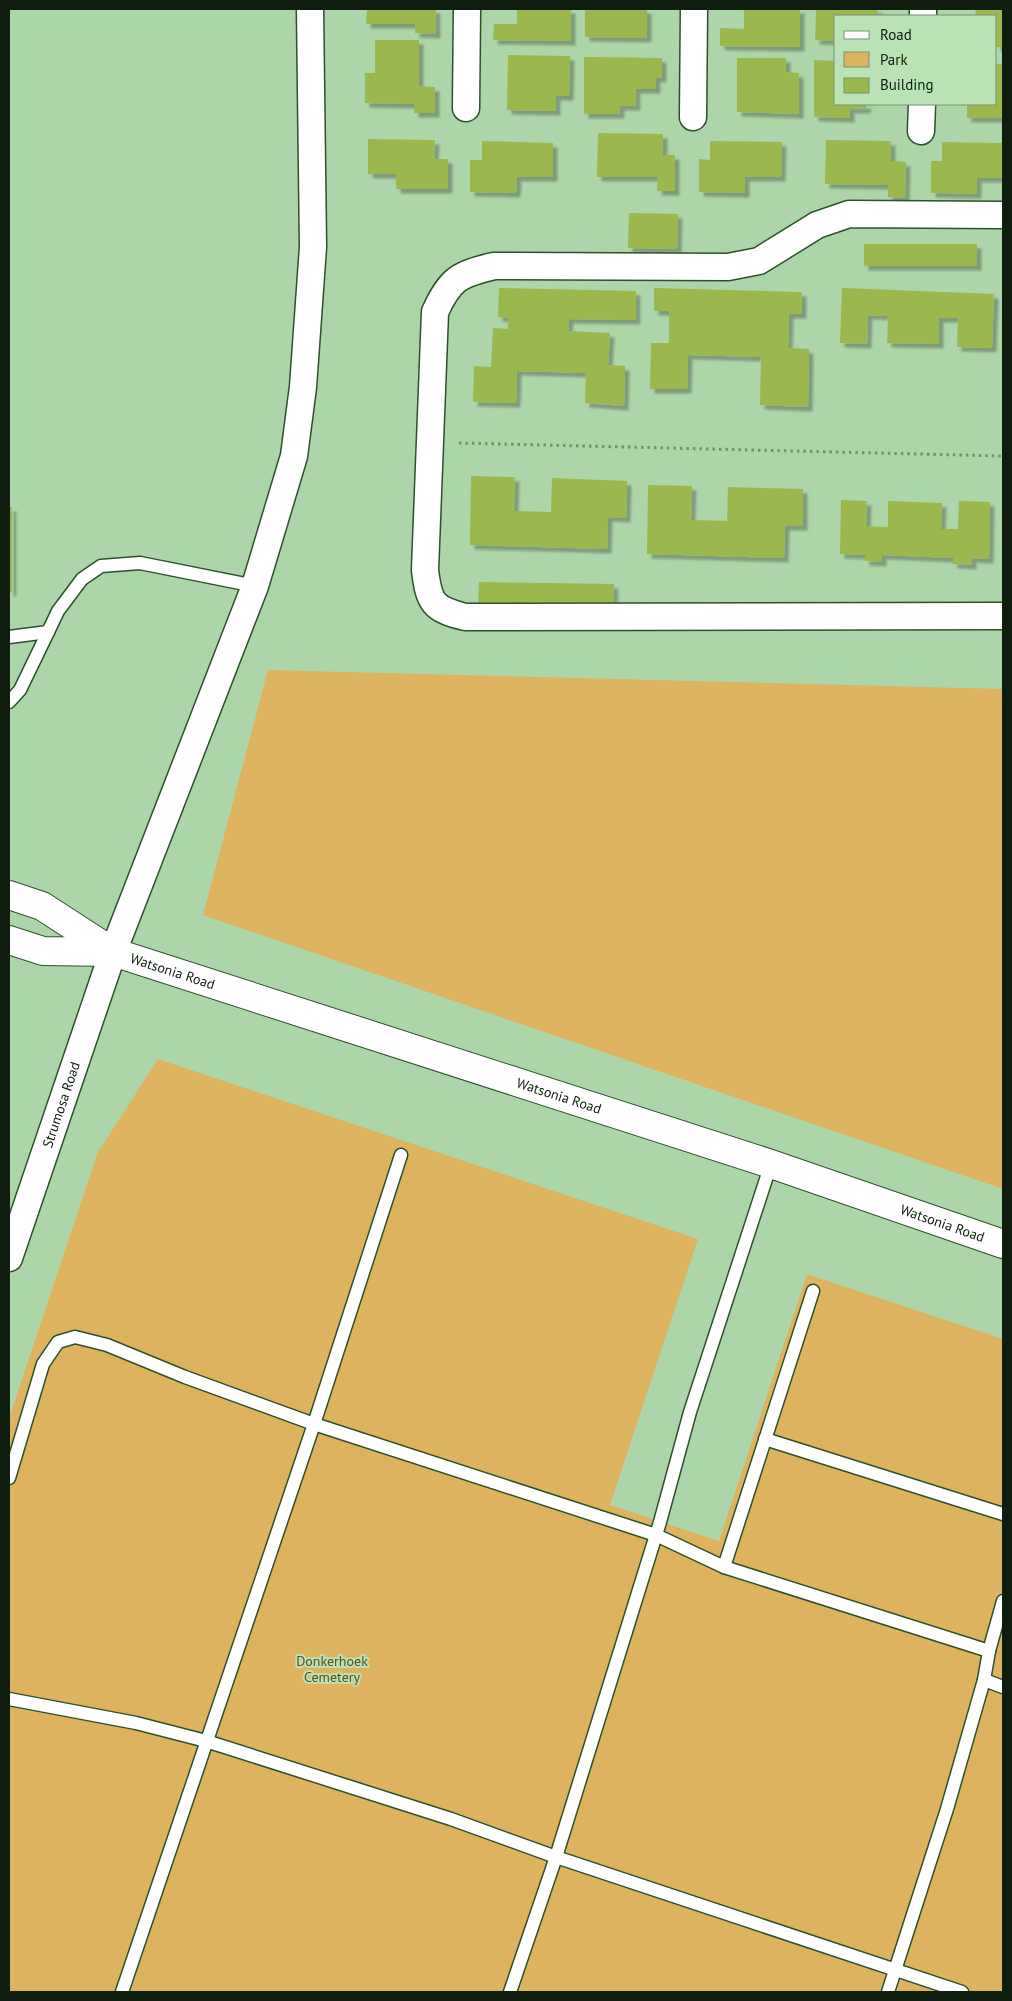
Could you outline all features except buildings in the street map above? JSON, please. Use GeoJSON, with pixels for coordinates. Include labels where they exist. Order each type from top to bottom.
{"type":"FeatureCollection","features":[{"type":"Feature","properties":{"kind":"main road","name":"Watsonia Road"},"geometry":{"type":"LineString","coordinates":[[9,895],[42,906],[114,952],[770,1164],[1003,1244]]}},
{"type":"Feature","properties":{"kind":"main road","name":"Watsonia Road"},"geometry":{"type":"LineString","coordinates":[[9,940],[43,951],[114,952]]}},
{"type":"Feature","properties":{"kind":"street","name":"Strumosa Road"},"geometry":{"type":"LineString","coordinates":[[9,1258],[114,952],[255,586],[294,456],[303,386],[314,247],[310,9]]}},
{"type":"Feature","properties":{"kind":"street"},"geometry":{"type":"LineString","coordinates":[[466,108],[467,9]]}},
{"type":"Feature","properties":{"kind":"street"},"geometry":{"type":"LineString","coordinates":[[692,116],[694,9]]}},
{"type":"Feature","properties":{"kind":"street"},"geometry":{"type":"LineString","coordinates":[[921,130],[922,105]]}},
{"type":"Feature","properties":{"kind":"street"},"geometry":{"type":"LineString","coordinates":[[1003,215],[849,214],[817,225],[759,261],[728,267],[494,266],[470,271],[454,280],[443,293],[434,312],[425,570],[427,588],[432,601],[444,612],[465,617],[1003,616]]}},
{"type":"Feature","properties":{"kind":"lane"},"geometry":{"type":"LineString","coordinates":[[9,702],[20,690],[58,611],[82,579],[101,566],[140,563],[255,586]]}},
{"type":"Feature","properties":{"kind":"lane"},"geometry":{"type":"LineString","coordinates":[[9,637],[48,632]]}},
{"type":"Feature","properties":{"kind":"lane"},"geometry":{"type":"LineString","coordinates":[[122,1992],[314,1424],[401,1155]]}},
{"type":"Feature","properties":{"kind":"lane"},"geometry":{"type":"LineString","coordinates":[[510,1992],[556,1858],[656,1536],[690,1412],[770,1164]]}},
{"type":"Feature","properties":{"kind":"lane"},"geometry":{"type":"LineString","coordinates":[[724,1567],[813,1291]]}},
{"type":"Feature","properties":{"kind":"lane"},"geometry":{"type":"LineString","coordinates":[[9,1478],[43,1364],[58,1342],[75,1338],[107,1345],[185,1377],[314,1424],[656,1536],[724,1567],[989,1651]]}},
{"type":"Feature","properties":{"kind":"lane"},"geometry":{"type":"LineString","coordinates":[[765,1439],[1003,1514]]}},
{"type":"Feature","properties":{"kind":"lane"},"geometry":{"type":"LineString","coordinates":[[888,1992],[947,1809],[984,1680],[989,1651],[1003,1601]]}},
{"type":"Feature","properties":{"kind":"lane"},"geometry":{"type":"LineString","coordinates":[[984,1680],[1003,1686]]}},
{"type":"Feature","properties":{"kind":"lane"},"geometry":{"type":"LineString","coordinates":[[9,1699],[136,1723],[206,1741],[451,1819],[556,1858],[962,1992]]}},
{"type":"Feature","properties":{"kind":"path"},"geometry":{"type":"LineString","coordinates":[[429,443],[1003,456]]}},
{"type":"Feature","properties":{"kind":"green space"},"geometry":{"type":"Polygon","coordinates":[[[268,670],[1003,689],[1003,1189],[203,915],[268,670]]]}},
{"type":"Feature","properties":{"kind":"green space","name":"Donkerhoek Cemetery"},"geometry":{"type":"Polygon","coordinates":[[[158,1059],[698,1239],[610,1505],[719,1541],[807,1274],[1003,1339],[1003,1992],[9,1992],[9,1418],[98,1152],[158,1059]]]}}]}
